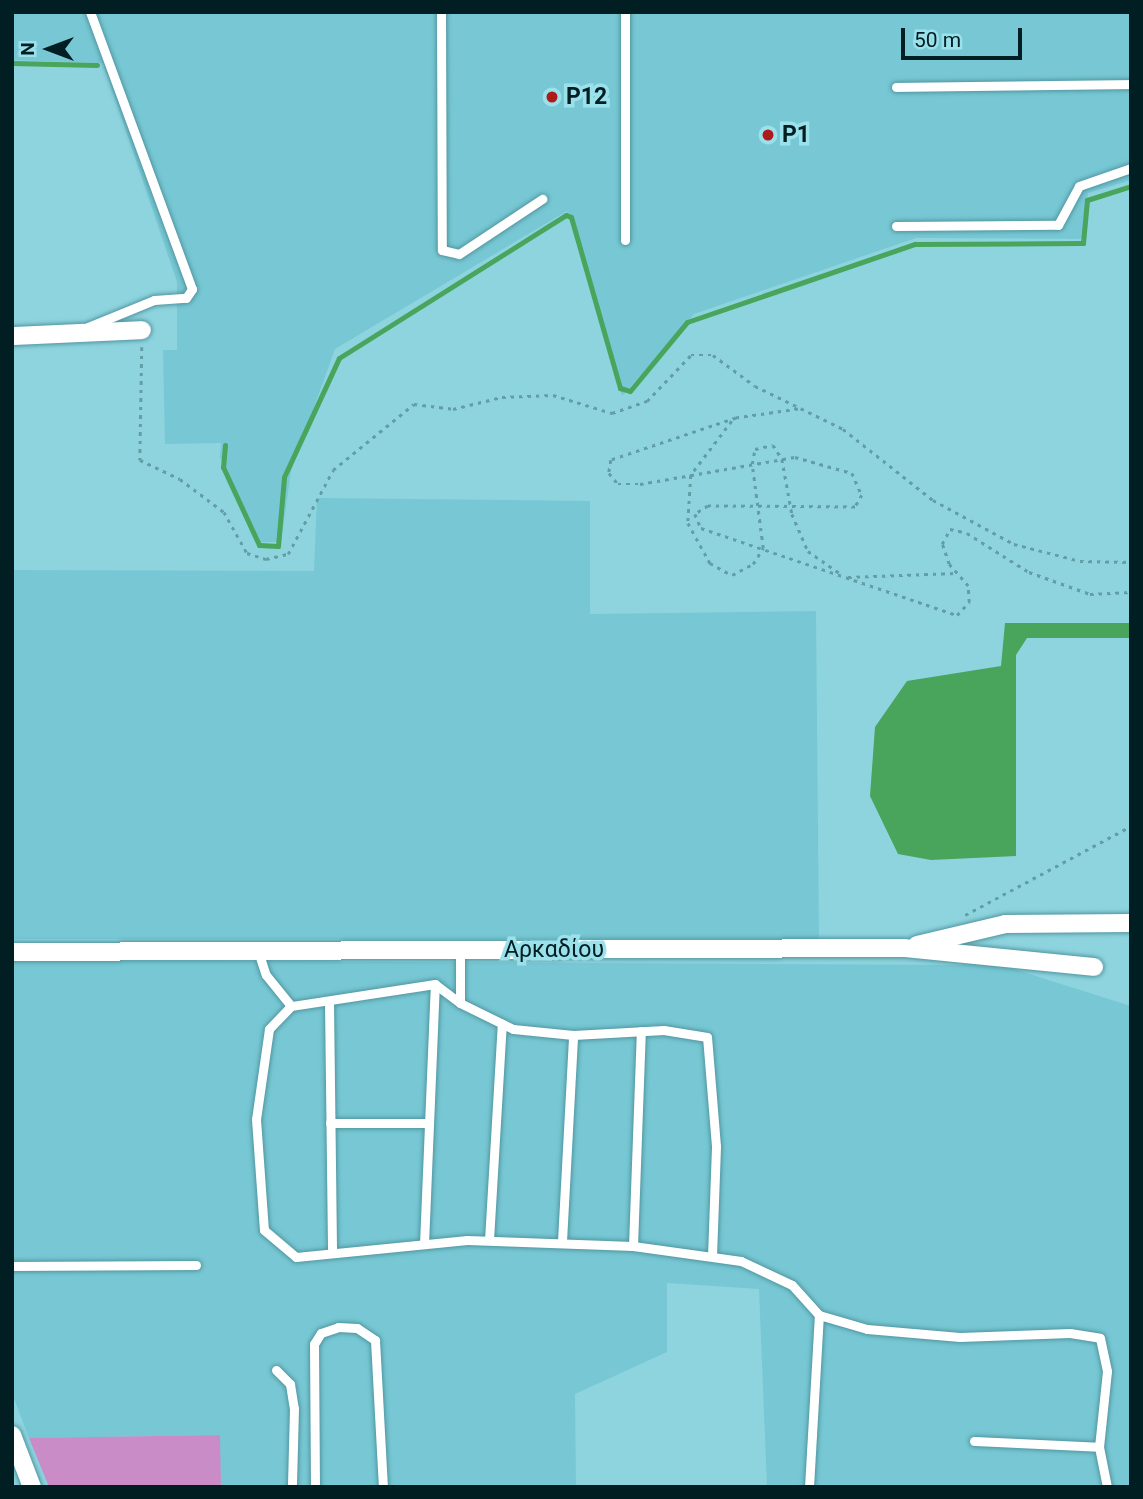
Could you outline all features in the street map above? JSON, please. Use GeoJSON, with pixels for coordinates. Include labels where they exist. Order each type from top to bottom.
{"type":"FeatureCollection","features":[{"type":"Feature","properties":{"kind":"street"},"geometry":{"type":"LineString","coordinates":[[12,336],[142,330]]}},
{"type":"Feature","properties":{"kind":"street"},"geometry":{"type":"LineString","coordinates":[[904,948],[1005,924],[1131,923]]}},
{"type":"Feature","properties":{"kind":"street","name":"Αρκαδίου"},"geometry":{"type":"LineString","coordinates":[[12,952],[904,948],[1094,967]]}},
{"type":"Feature","properties":{"kind":"street"},"geometry":{"type":"LineString","coordinates":[[12,1435],[32,1487]]}},
{"type":"Feature","properties":{"kind":"lane"},"geometry":{"type":"LineString","coordinates":[[74,333],[154,300],[186,298],[192,289],[90,12]]}},
{"type":"Feature","properties":{"kind":"lane"},"geometry":{"type":"LineString","coordinates":[[441,12],[442,250],[459,254],[542,199]]}},
{"type":"Feature","properties":{"kind":"lane"},"geometry":{"type":"LineString","coordinates":[[625,12],[625,240]]}},
{"type":"Feature","properties":{"kind":"lane"},"geometry":{"type":"LineString","coordinates":[[896,87],[1131,84]]}},
{"type":"Feature","properties":{"kind":"lane"},"geometry":{"type":"LineString","coordinates":[[896,226],[1058,225],[1079,186],[1131,168]]}},
{"type":"Feature","properties":{"kind":"lane"},"geometry":{"type":"LineString","coordinates":[[460,950],[460,1003]]}},
{"type":"Feature","properties":{"kind":"lane"},"geometry":{"type":"LineString","coordinates":[[258,951],[266,975],[291,1006]]}},
{"type":"Feature","properties":{"kind":"lane"},"geometry":{"type":"LineString","coordinates":[[424,1244],[427,1123],[435,984]]}},
{"type":"Feature","properties":{"kind":"lane"},"geometry":{"type":"LineString","coordinates":[[712,1256],[716,1146],[707,1037],[641,1031],[572,1035],[513,1029],[460,1003],[435,984],[291,1006],[270,1029],[256,1119],[264,1230],[296,1257],[489,1240],[633,1246],[741,1261],[792,1285],[819,1315],[867,1329],[960,1337],[1070,1333],[1100,1338],[1107,1371],[1099,1447],[1107,1487]]}},
{"type":"Feature","properties":{"kind":"lane"},"geometry":{"type":"LineString","coordinates":[[329,1002],[332,1253]]}},
{"type":"Feature","properties":{"kind":"lane"},"geometry":{"type":"LineString","coordinates":[[489,1240],[502,1023]]}},
{"type":"Feature","properties":{"kind":"lane"},"geometry":{"type":"LineString","coordinates":[[633,1246],[641,1031]]}},
{"type":"Feature","properties":{"kind":"lane"},"geometry":{"type":"LineString","coordinates":[[562,1241],[572,1035]]}},
{"type":"Feature","properties":{"kind":"lane"},"geometry":{"type":"LineString","coordinates":[[330,1123],[427,1123]]}},
{"type":"Feature","properties":{"kind":"lane"},"geometry":{"type":"LineString","coordinates":[[12,1266],[196,1265]]}},
{"type":"Feature","properties":{"kind":"lane"},"geometry":{"type":"LineString","coordinates":[[809,1487],[819,1315]]}},
{"type":"Feature","properties":{"kind":"lane"},"geometry":{"type":"LineString","coordinates":[[315,1487],[314,1344],[321,1333],[338,1327],[357,1328],[375,1340],[383,1487]]}},
{"type":"Feature","properties":{"kind":"lane"},"geometry":{"type":"LineString","coordinates":[[276,1370],[290,1384],[294,1408],[292,1487]]}},
{"type":"Feature","properties":{"kind":"lane"},"geometry":{"type":"LineString","coordinates":[[974,1441],[1099,1447]]}},
{"type":"Feature","properties":{"kind":"path"},"geometry":{"type":"LineString","coordinates":[[142,330],[140,460],[180,479],[224,512],[247,553],[266,559],[288,554],[334,470],[414,404],[453,409],[502,397],[553,395],[612,413],[647,401],[691,355],[713,355],[755,386],[843,429],[933,500],[1014,544],[1080,561],[1131,562]]}},
{"type":"Feature","properties":{"kind":"path"},"geometry":{"type":"LineString","coordinates":[[801,409],[736,418],[611,460],[609,473],[618,485],[795,457],[852,473],[862,495],[855,507],[708,506],[695,514],[701,528],[957,615],[969,602],[968,586],[956,573],[942,544],[950,529],[967,533],[1028,572],[1090,594],[1131,592]]}},
{"type":"Feature","properties":{"kind":"path"},"geometry":{"type":"LineString","coordinates":[[736,418],[724,426],[691,475],[688,523],[710,563],[732,575],[753,564],[763,548],[760,506],[752,464],[755,449],[773,445],[782,459],[793,506],[808,551],[844,577],[956,573]]}},
{"type":"Feature","properties":{"kind":"path"},"geometry":{"type":"LineString","coordinates":[[964,916],[1131,826]]}},
{"type":"Feature","properties":{"kind":"shaded area"},"geometry":{"type":"Polygon","coordinates":[[[12,12],[1131,12],[1131,180],[1088,193],[1083,239],[916,238],[694,314],[622,396],[567,211],[335,349],[291,471],[281,542],[255,542],[220,457],[221,443],[165,444],[163,350],[177,350],[177,282],[103,63],[12,60],[12,12]]]}},
{"type":"Feature","properties":{"kind":"shaded area"},"geometry":{"type":"Polygon","coordinates":[[[317,498],[590,501],[590,614],[816,611],[819,939],[12,939],[12,570],[314,571],[317,498]]]}},
{"type":"Feature","properties":{"kind":"shaded area"},"geometry":{"type":"Polygon","coordinates":[[[1005,623],[1131,623],[1131,638],[1027,638],[1016,655],[1016,856],[931,860],[898,854],[870,796],[875,727],[907,681],[1001,666],[1005,623]]]}},
{"type":"Feature","properties":{"kind":"shaded area"},"geometry":{"type":"Polygon","coordinates":[[[12,960],[961,965],[988,961],[1131,1006],[1131,1487],[767,1487],[759,1289],[667,1283],[667,1352],[575,1394],[576,1487],[221,1487],[219,1435],[29,1438],[12,1393],[12,960]]]}},
{"type":"Feature","properties":{"kind":"shaded area"},"geometry":{"type":"Polygon","coordinates":[[[220,1435],[221,1487],[49,1487],[29,1438],[220,1435]]]}},
{"type":"Feature","properties":{"kind":"waterway"},"geometry":{"type":"LineString","coordinates":[[12,63],[97,65]]}},
{"type":"Feature","properties":{"kind":"waterway"},"geometry":{"type":"LineString","coordinates":[[225,445],[223,467],[259,545],[278,546],[284,477],[339,358],[566,215],[571,217],[620,388],[630,391],[687,322],[915,244],[1083,243],[1087,200],[1131,186]]}},
{"type":"Feature","properties":{"kind":"place","name":"P12"},"geometry":{"type":"Point","coordinates":[552,97]}},
{"type":"Feature","properties":{"kind":"place","name":"P1"},"geometry":{"type":"Point","coordinates":[768,135]}}]}
